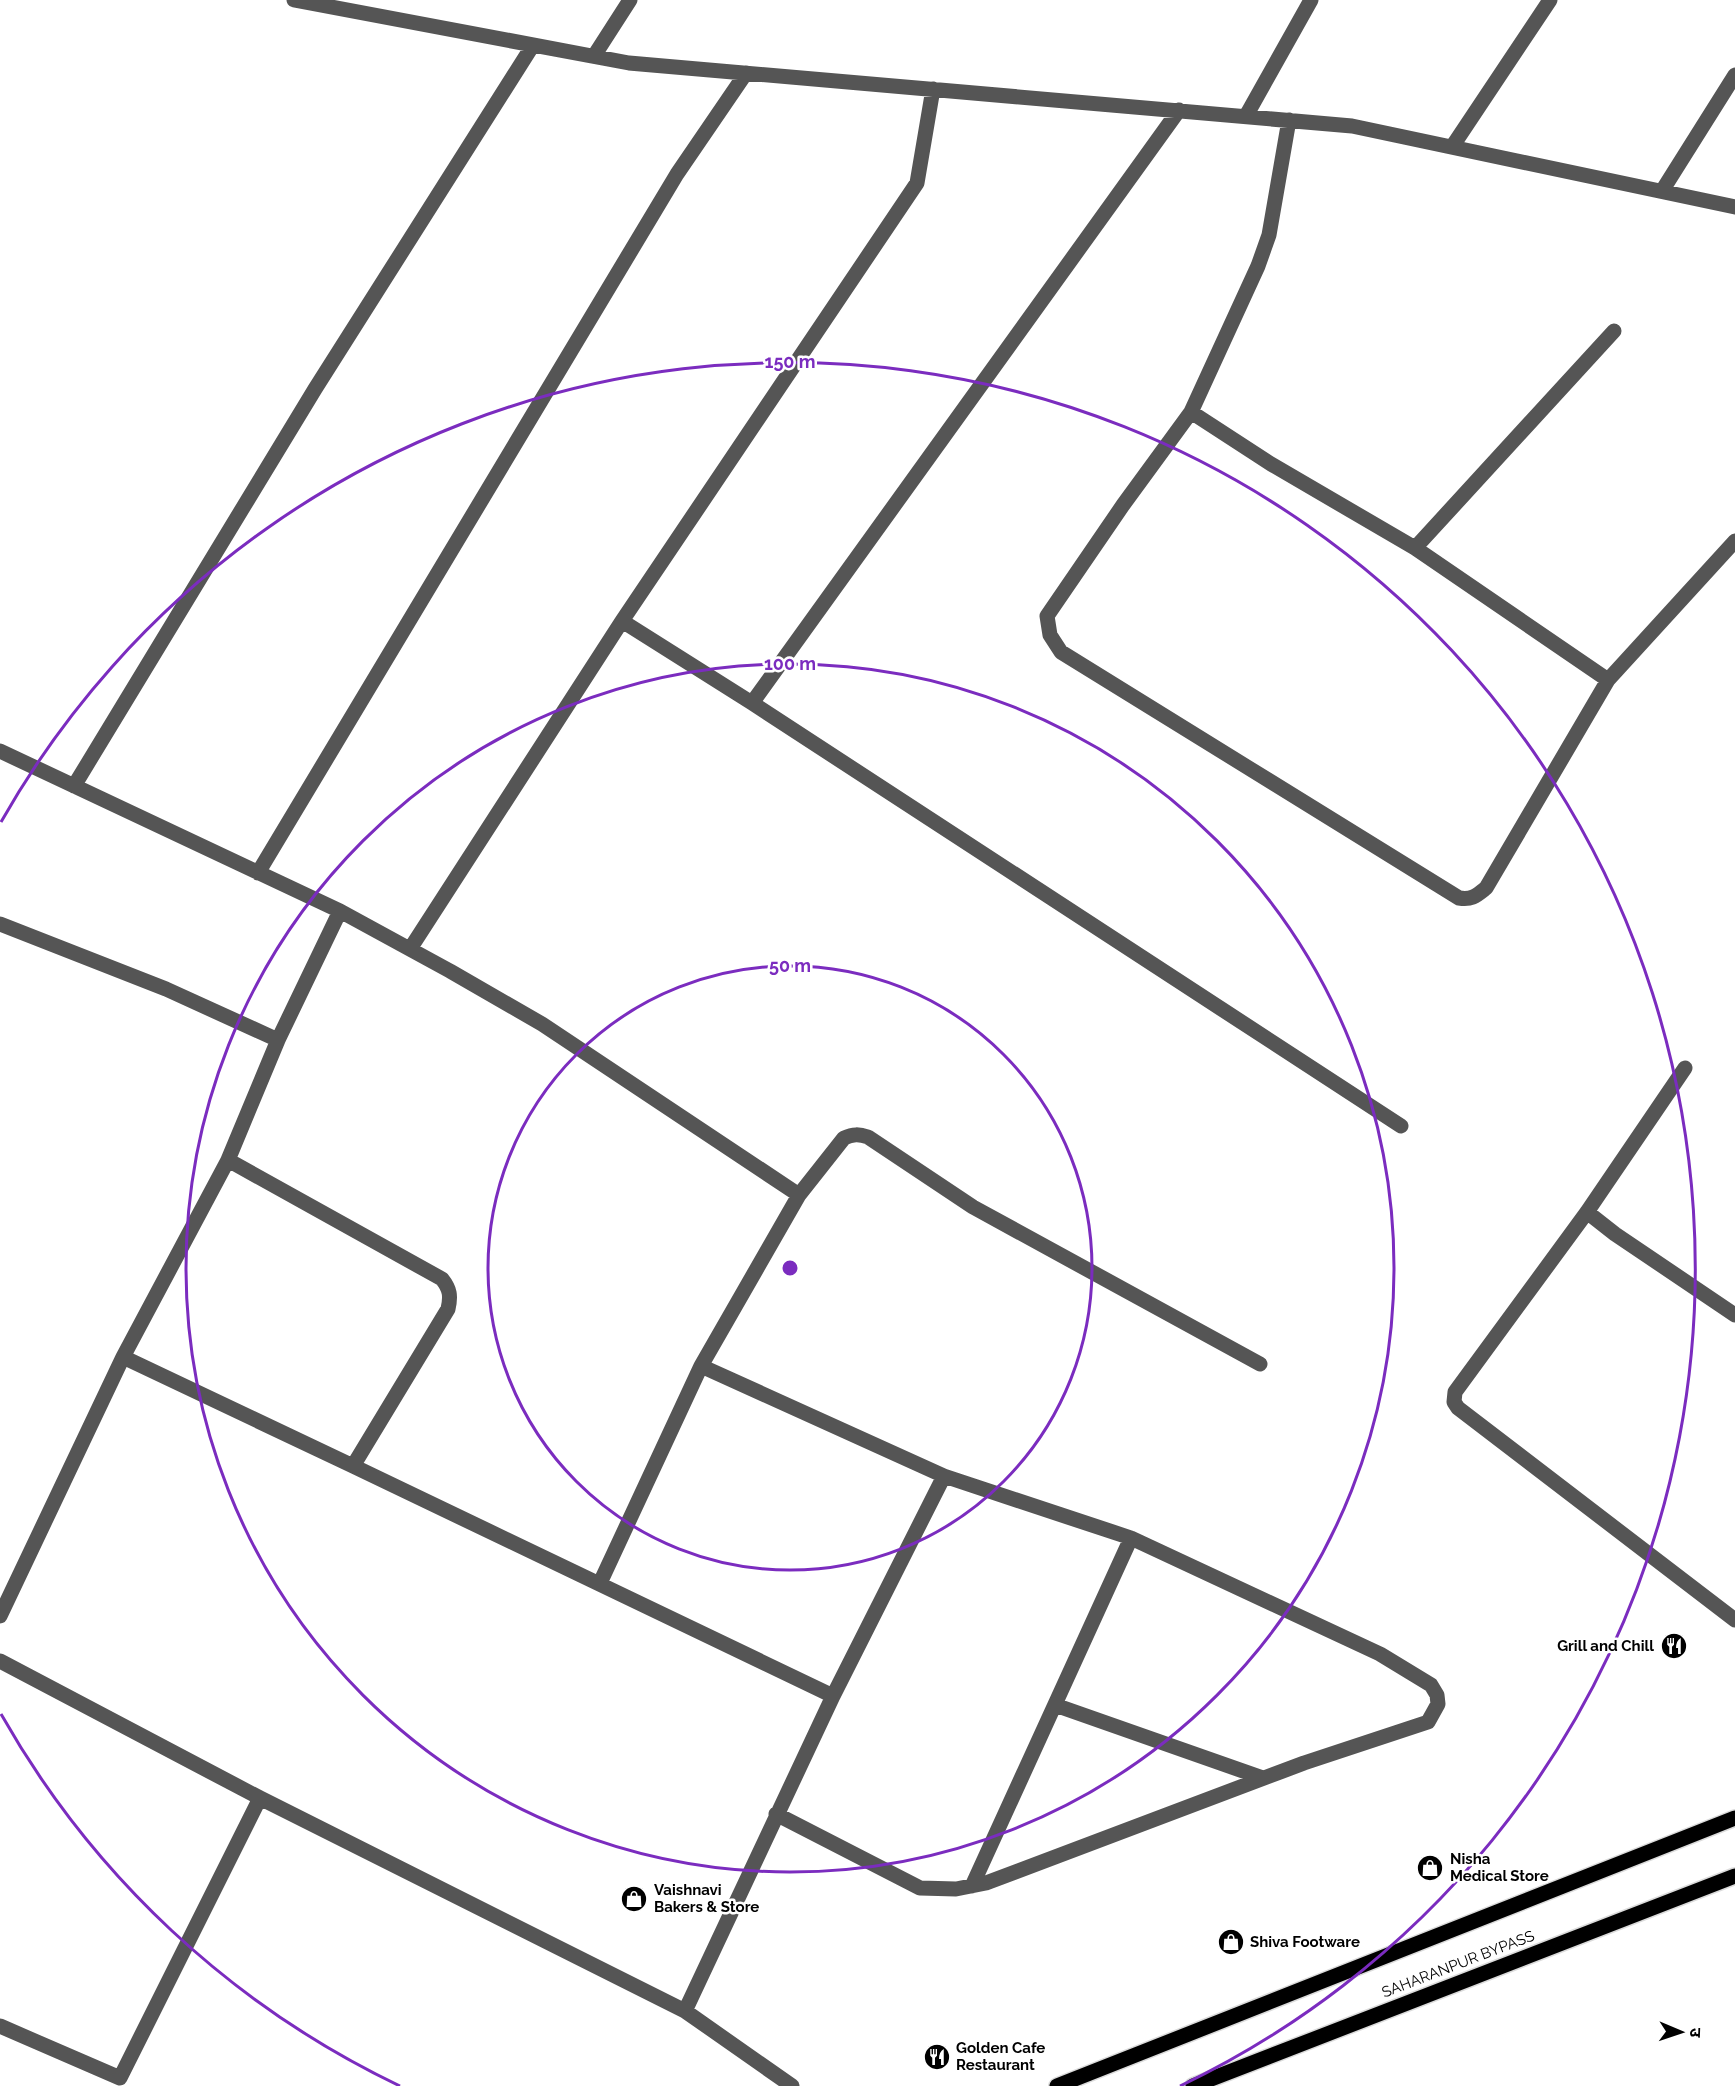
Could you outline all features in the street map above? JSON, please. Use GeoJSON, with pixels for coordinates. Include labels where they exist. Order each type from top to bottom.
{"type":"FeatureCollection","features":[{"type":"Feature","properties":{"kind":"main road"},"geometry":{"type":"LineString","coordinates":[[1057,2086],[1735,1818]]}},
{"type":"Feature","properties":{"kind":"main road","name":"SAHARANPUR BYPASS"},"geometry":{"type":"LineString","coordinates":[[1193,2086],[1735,1876]]}},
{"type":"Feature","properties":{"kind":"street"},"geometry":{"type":"LineString","coordinates":[[296,0],[629,63],[1352,126],[1735,207]]}},
{"type":"Feature","properties":{"kind":"street"},"geometry":{"type":"LineString","coordinates":[[594,56],[630,0]]}},
{"type":"Feature","properties":{"kind":"street"},"geometry":{"type":"LineString","coordinates":[[1246,116],[1311,0]]}},
{"type":"Feature","properties":{"kind":"street"},"geometry":{"type":"LineString","coordinates":[[1452,147],[1550,0]]}},
{"type":"Feature","properties":{"kind":"street"},"geometry":{"type":"LineString","coordinates":[[74,786],[322,379],[533,45]]}},
{"type":"Feature","properties":{"kind":"street"},"geometry":{"type":"LineString","coordinates":[[258,873],[677,174],[746,73]]}},
{"type":"Feature","properties":{"kind":"street"},"geometry":{"type":"LineString","coordinates":[[1662,191],[1735,75]]}},
{"type":"Feature","properties":{"kind":"street"},"geometry":{"type":"LineString","coordinates":[[410,949],[622,621],[917,183],[933,89]]}},
{"type":"Feature","properties":{"kind":"street"},"geometry":{"type":"LineString","coordinates":[[752,703],[1179,110]]}},
{"type":"Feature","properties":{"kind":"street"},"geometry":{"type":"LineString","coordinates":[[1289,120],[1269,235],[1258,266],[1191,412],[1123,505],[1047,616],[1050,635],[1061,652],[1459,898],[1468,899],[1475,897],[1486,888],[1608,680],[1735,541]]}},
{"type":"Feature","properties":{"kind":"street"},"geometry":{"type":"LineString","coordinates":[[1414,548],[1614,331]]}},
{"type":"Feature","properties":{"kind":"street"},"geometry":{"type":"LineString","coordinates":[[1191,412],[1271,464],[1414,548],[1608,680]]}},
{"type":"Feature","properties":{"kind":"street"},"geometry":{"type":"LineString","coordinates":[[622,621],[752,703],[1401,1126]]}},
{"type":"Feature","properties":{"kind":"street"},"geometry":{"type":"LineString","coordinates":[[0,751],[340,911],[410,949],[542,1024],[799,1195]]}},
{"type":"Feature","properties":{"kind":"street"},"geometry":{"type":"LineString","coordinates":[[0,1616],[123,1357],[228,1160],[278,1040],[340,911]]}},
{"type":"Feature","properties":{"kind":"street"},"geometry":{"type":"LineString","coordinates":[[0,924],[166,989],[278,1040]]}},
{"type":"Feature","properties":{"kind":"street"},"geometry":{"type":"LineString","coordinates":[[1685,1068],[1587,1212],[1455,1392],[1454,1402],[1458,1408],[1735,1620]]}},
{"type":"Feature","properties":{"kind":"street"},"geometry":{"type":"LineString","coordinates":[[600,1583],[700,1366],[799,1195],[844,1138],[851,1134],[868,1137],[973,1207],[1260,1364]]}},
{"type":"Feature","properties":{"kind":"street"},"geometry":{"type":"LineString","coordinates":[[228,1160],[442,1279],[449,1287],[451,1297],[448,1309],[353,1466]]}},
{"type":"Feature","properties":{"kind":"street"},"geometry":{"type":"LineString","coordinates":[[1587,1212],[1615,1234],[1735,1314]]}},
{"type":"Feature","properties":{"kind":"street"},"geometry":{"type":"LineString","coordinates":[[123,1357],[833,1696]]}},
{"type":"Feature","properties":{"kind":"street"},"geometry":{"type":"LineString","coordinates":[[700,1366],[944,1476],[1131,1538],[1380,1654],[1431,1685],[1437,1695],[1438,1704],[1428,1722],[1304,1763],[997,1879],[956,1889],[920,1888],[776,1814]]}},
{"type":"Feature","properties":{"kind":"street"},"geometry":{"type":"LineString","coordinates":[[685,2011],[833,1696],[944,1476]]}},
{"type":"Feature","properties":{"kind":"street"},"geometry":{"type":"LineString","coordinates":[[972,1886],[1131,1538]]}},
{"type":"Feature","properties":{"kind":"street"},"geometry":{"type":"LineString","coordinates":[[0,1661],[260,1798],[685,2011],[792,2086]]}},
{"type":"Feature","properties":{"kind":"street"},"geometry":{"type":"LineString","coordinates":[[1055,1705],[1263,1779]]}},
{"type":"Feature","properties":{"kind":"street"},"geometry":{"type":"LineString","coordinates":[[0,2026],[118,2082],[260,1798]]}},
{"type":"Feature","properties":{"kind":"place","name":"Grill and Chill"},"geometry":{"type":"Point","coordinates":[1674,1646]}},
{"type":"Feature","properties":{"kind":"place","name":"Nisha Medical Store"},"geometry":{"type":"Point","coordinates":[1430,1868]}},
{"type":"Feature","properties":{"kind":"place","name":"Vaishnavi Bakers & Store"},"geometry":{"type":"Point","coordinates":[634,1899]}},
{"type":"Feature","properties":{"kind":"place","name":"Shiva Footware"},"geometry":{"type":"Point","coordinates":[1231,1942]}},
{"type":"Feature","properties":{"kind":"place","name":"Golden Cafe Restaurant"},"geometry":{"type":"Point","coordinates":[937,2057]}}]}
